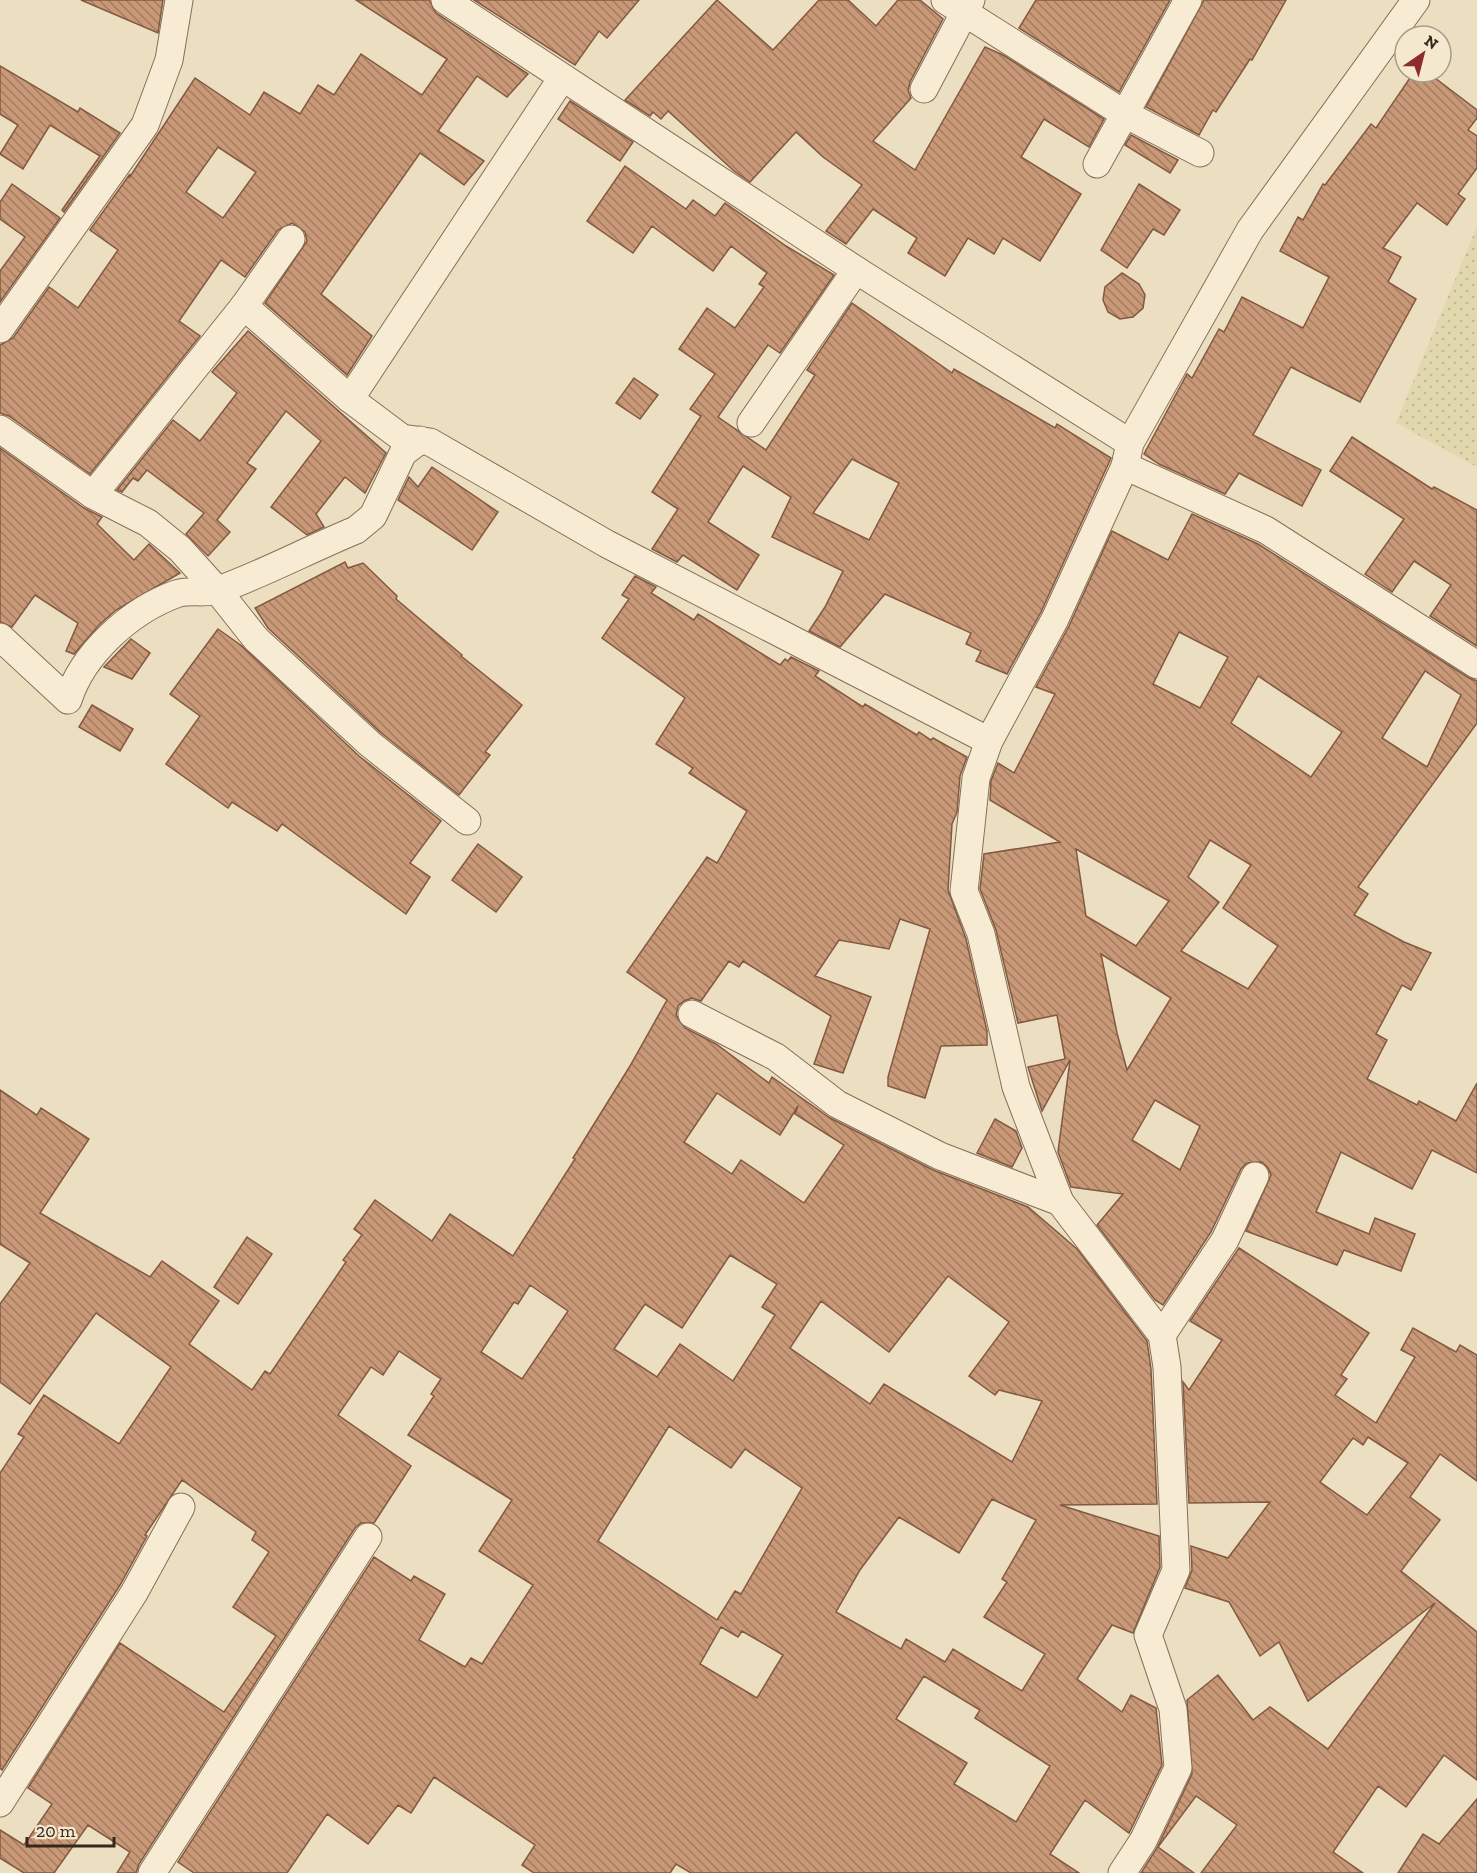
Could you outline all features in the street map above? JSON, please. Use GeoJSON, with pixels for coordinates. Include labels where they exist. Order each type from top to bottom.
{"type":"FeatureCollection","features":[{"type":"Feature","properties":{"kind":"street"},"geometry":{"type":"LineString","coordinates":[[0,329],[145,125],[169,60],[179,0]]}},
{"type":"Feature","properties":{"kind":"street"},"geometry":{"type":"LineString","coordinates":[[1096,164],[1188,0]]}},
{"type":"Feature","properties":{"kind":"street"},"geometry":{"type":"LineString","coordinates":[[1122,1873],[1143,1841],[1178,1768],[1173,1708],[1148,1635],[1176,1570],[1167,1367],[1162,1335],[1060,1202],[1016,1087],[981,934],[964,891],[976,778],[989,741],[1055,619],[1128,455],[1250,230],[1416,0]]}},
{"type":"Feature","properties":{"kind":"street"},"geometry":{"type":"LineString","coordinates":[[457,3],[562,78],[856,270],[1128,455],[1266,530],[1477,665]]}},
{"type":"Feature","properties":{"kind":"street"},"geometry":{"type":"LineString","coordinates":[[924,89],[960,4],[1123,113],[1200,153]]}},
{"type":"Feature","properties":{"kind":"street"},"geometry":{"type":"LineString","coordinates":[[350,399],[562,78]]}},
{"type":"Feature","properties":{"kind":"street"},"geometry":{"type":"LineString","coordinates":[[93,495],[244,306],[291,239]]}},
{"type":"Feature","properties":{"kind":"street"},"geometry":{"type":"LineString","coordinates":[[751,423],[856,270]]}},
{"type":"Feature","properties":{"kind":"street"},"geometry":{"type":"LineString","coordinates":[[244,306],[350,399],[402,438],[430,442],[607,544],[989,741]]}},
{"type":"Feature","properties":{"kind":"street"},"geometry":{"type":"LineString","coordinates":[[0,429],[93,495],[148,523],[180,549],[265,647],[370,744],[467,821]]}},
{"type":"Feature","properties":{"kind":"street"},"geometry":{"type":"LineString","coordinates":[[0,637],[68,700],[74,681],[80,673],[106,640],[134,615],[177,593],[218,591],[356,530],[374,516],[403,453],[420,440]]}},
{"type":"Feature","properties":{"kind":"street"},"geometry":{"type":"LineString","coordinates":[[692,1014],[776,1056],[837,1104],[940,1156],[1060,1202]]}},
{"type":"Feature","properties":{"kind":"street"},"geometry":{"type":"LineString","coordinates":[[1162,1335],[1226,1240],[1256,1176]]}},
{"type":"Feature","properties":{"kind":"street"},"geometry":{"type":"LineString","coordinates":[[0,1803],[134,1593],[181,1507]]}},
{"type":"Feature","properties":{"kind":"street"},"geometry":{"type":"LineString","coordinates":[[152,1873],[368,1537]]}},
{"type":"Feature","properties":{"kind":"shaded area"},"geometry":{"type":"Polygon","coordinates":[[[1477,226],[1477,467],[1396,423],[1477,226]]]}},
{"type":"Feature","properties":{"kind":"building"},"geometry":{"type":"Polygon","coordinates":[[[81,0],[163,0],[158,33],[81,0]]]}},
{"type":"Feature","properties":{"kind":"building"},"geometry":{"type":"Polygon","coordinates":[[[356,0],[429,0],[436,13],[528,74],[507,97],[477,76],[438,131],[484,161],[464,185],[420,153],[321,294],[372,336],[347,375],[265,303],[307,241],[305,232],[292,223],[278,230],[245,277],[221,260],[179,321],[200,336],[90,474],[9,416],[0,413],[0,345],[13,338],[49,287],[78,308],[118,250],[90,230],[130,174],[129,178],[195,78],[250,115],[264,92],[300,114],[318,85],[334,95],[361,54],[422,95],[447,59],[356,0]],[[218,147],[186,192],[223,218],[256,172],[218,147]]]}},
{"type":"Feature","properties":{"kind":"building"},"geometry":{"type":"Polygon","coordinates":[[[474,0],[639,0],[607,38],[599,31],[575,65],[474,0]]]}},
{"type":"Feature","properties":{"kind":"building"},"geometry":{"type":"Polygon","coordinates":[[[717,0],[773,50],[819,0],[848,0],[876,26],[898,0],[920,0],[943,19],[910,82],[908,90],[911,98],[873,141],[915,170],[985,47],[1003,55],[1104,119],[1089,147],[1044,119],[1021,157],[1081,194],[1040,261],[1003,238],[994,254],[968,238],[945,276],[908,253],[917,238],[873,209],[846,244],[826,231],[862,185],[823,157],[796,132],[750,182],[734,171],[668,111],[661,119],[653,112],[650,116],[625,100],[717,0]]]}},
{"type":"Feature","properties":{"kind":"building"},"geometry":{"type":"Polygon","coordinates":[[[1036,0],[1170,0],[1119,92],[1019,28],[1036,0]]]}},
{"type":"Feature","properties":{"kind":"building"},"geometry":{"type":"Polygon","coordinates":[[[1204,0],[1286,0],[1252,60],[1250,59],[1216,112],[1213,110],[1199,135],[1146,107],[1204,0]]]}},
{"type":"Feature","properties":{"kind":"building"},"geometry":{"type":"Polygon","coordinates":[[[0,66],[78,112],[80,108],[120,133],[64,212],[62,210],[100,156],[50,125],[23,169],[0,154],[18,125],[0,114],[0,66]]]}},
{"type":"Feature","properties":{"kind":"building"},"geometry":{"type":"Polygon","coordinates":[[[1406,84],[1443,84],[1477,110],[1477,118],[1468,130],[1477,136],[1477,168],[1458,194],[1465,199],[1447,225],[1417,203],[1383,248],[1401,257],[1388,282],[1416,299],[1360,402],[1291,367],[1253,435],[1321,470],[1302,506],[1239,473],[1225,494],[1159,464],[1144,454],[1187,374],[1192,378],[1219,329],[1224,332],[1242,297],[1303,328],[1329,277],[1280,251],[1298,217],[1303,220],[1323,184],[1325,185],[1371,124],[1376,128],[1406,84]]]}},
{"type":"Feature","properties":{"kind":"building"},"geometry":{"type":"Polygon","coordinates":[[[570,101],[633,142],[620,161],[558,119],[570,101]]]}},
{"type":"Feature","properties":{"kind":"building"},"geometry":{"type":"Polygon","coordinates":[[[1131,135],[1178,160],[1170,173],[1125,145],[1131,135]]]}},
{"type":"Feature","properties":{"kind":"building"},"geometry":{"type":"Polygon","coordinates":[[[625,166],[686,209],[693,200],[715,216],[725,203],[786,246],[834,275],[780,353],[768,345],[718,417],[766,450],[815,375],[807,370],[852,303],[952,373],[954,369],[1055,428],[1057,424],[1111,458],[1041,612],[1007,674],[976,661],[981,651],[966,644],[971,633],[885,594],[840,647],[809,631],[825,607],[843,571],[772,537],[791,497],[743,466],[708,522],[759,555],[737,590],[683,555],[677,562],[652,549],[678,509],[652,492],[701,416],[690,409],[715,374],[679,349],[707,308],[735,328],[764,287],[759,284],[767,273],[731,246],[713,271],[652,226],[633,253],[587,221],[625,166]],[[852,459],[813,513],[869,540],[899,483],[852,459]]]}},
{"type":"Feature","properties":{"kind":"building"},"geometry":{"type":"Polygon","coordinates":[[[12,184],[60,218],[0,302],[0,271],[25,237],[0,219],[0,202],[12,184]]]}},
{"type":"Feature","properties":{"kind":"building"},"geometry":{"type":"Polygon","coordinates":[[[1139,184],[1180,210],[1164,235],[1153,229],[1127,268],[1101,250],[1139,184]]]}},
{"type":"Feature","properties":{"kind":"building"},"geometry":{"type":"Polygon","coordinates":[[[1122,273],[1139,284],[1145,295],[1143,308],[1133,317],[1120,319],[1108,312],[1103,300],[1105,287],[1122,273]]]}},
{"type":"Feature","properties":{"kind":"building"},"geometry":{"type":"Polygon","coordinates":[[[248,331],[386,453],[365,493],[345,477],[316,514],[324,527],[307,535],[271,507],[321,441],[286,411],[247,463],[256,469],[217,520],[230,532],[208,556],[186,534],[204,513],[147,470],[138,481],[133,478],[122,492],[117,490],[173,420],[200,441],[237,393],[212,372],[248,331]]]}},
{"type":"Feature","properties":{"kind":"building"},"geometry":{"type":"Polygon","coordinates":[[[634,378],[658,395],[640,419],[616,403],[634,378]]]}},
{"type":"Feature","properties":{"kind":"building"},"geometry":{"type":"Polygon","coordinates":[[[1352,437],[1432,489],[1434,487],[1477,510],[1477,646],[1430,616],[1451,585],[1414,561],[1392,592],[1365,574],[1404,519],[1330,471],[1352,437]]]}},
{"type":"Feature","properties":{"kind":"building"},"geometry":{"type":"Polygon","coordinates":[[[0,448],[84,508],[102,517],[97,524],[134,560],[149,544],[180,573],[116,610],[99,625],[74,654],[66,651],[78,623],[35,595],[12,627],[0,622],[0,448]]]}},
{"type":"Feature","properties":{"kind":"building"},"geometry":{"type":"Polygon","coordinates":[[[432,467],[498,512],[472,550],[398,500],[409,477],[418,487],[432,467]]]}},
{"type":"Feature","properties":{"kind":"building"},"geometry":{"type":"Polygon","coordinates":[[[1192,514],[1258,544],[1477,681],[1477,723],[1358,887],[1368,894],[1354,915],[1404,942],[1431,953],[1411,990],[1402,985],[1376,1034],[1387,1040],[1367,1079],[1417,1105],[1419,1101],[1456,1121],[1477,1083],[1477,1173],[1432,1150],[1412,1189],[1341,1152],[1316,1212],[1369,1234],[1375,1218],[1415,1234],[1401,1271],[1344,1250],[1337,1265],[1246,1231],[1271,1175],[1262,1162],[1247,1163],[1241,1169],[1211,1232],[1163,1305],[1155,1300],[1097,1225],[1123,1194],[1071,1187],[1058,1152],[1070,1060],[1042,1111],[1028,1067],[1065,1059],[1057,1015],[1018,1023],[996,930],[980,889],[984,854],[1060,842],[990,800],[991,781],[998,763],[1014,773],[1055,694],[1036,687],[1069,626],[1112,531],[1168,560],[1192,514]],[[1179,632],[1153,684],[1200,708],[1228,657],[1179,632]],[[1425,671],[1382,738],[1427,767],[1461,695],[1425,671]],[[1258,676],[1231,723],[1311,777],[1342,732],[1258,676]],[[1210,840],[1188,877],[1219,902],[1181,951],[1248,989],[1278,946],[1223,908],[1251,865],[1210,840]],[[1076,849],[1086,916],[1136,946],[1169,901],[1076,849]],[[1101,954],[1117,1033],[1127,1070],[1171,998],[1101,954]],[[1155,1100],[1132,1140],[1180,1170],[1200,1126],[1155,1100]]]}},
{"type":"Feature","properties":{"kind":"building"},"geometry":{"type":"Polygon","coordinates":[[[345,562],[348,568],[363,563],[397,596],[396,599],[522,705],[485,752],[490,755],[459,795],[380,732],[268,628],[255,608],[345,562]]]}},
{"type":"Feature","properties":{"kind":"building"},"geometry":{"type":"Polygon","coordinates":[[[635,576],[656,587],[651,593],[694,620],[698,614],[780,665],[785,659],[788,661],[791,657],[819,671],[815,676],[863,707],[865,704],[917,735],[919,732],[931,740],[933,738],[967,757],[960,776],[957,812],[952,824],[948,890],[966,939],[987,1031],[987,1045],[941,1046],[925,1098],[888,1086],[888,1077],[930,929],[900,919],[889,949],[839,940],[815,976],[871,997],[843,1073],[814,1064],[831,1016],[743,961],[739,967],[729,961],[701,1001],[692,998],[684,1001],[678,1006],[676,1015],[685,1028],[716,1044],[769,1083],[772,1077],[830,1118],[933,1170],[1028,1207],[1077,1249],[1147,1341],[1151,1369],[1157,1504],[1060,1505],[1159,1536],[1160,1567],[1133,1633],[1112,1625],[1077,1679],[1122,1712],[1131,1695],[1156,1708],[1162,1765],[1129,1833],[1085,1800],[1050,1854],[1079,1873],[691,1873],[676,1864],[670,1873],[534,1873],[522,1865],[535,1845],[434,1777],[411,1813],[398,1805],[368,1844],[327,1814],[287,1873],[194,1873],[178,1862],[374,1557],[411,1581],[414,1576],[445,1594],[419,1640],[465,1667],[471,1658],[482,1664],[533,1585],[479,1551],[512,1500],[408,1435],[434,1396],[431,1394],[441,1379],[399,1351],[383,1375],[371,1367],[338,1415],[411,1466],[374,1523],[361,1523],[355,1528],[139,1864],[136,1873],[117,1873],[130,1852],[88,1825],[54,1873],[24,1873],[0,1858],[0,1830],[24,1845],[52,1804],[28,1788],[120,1643],[224,1712],[276,1636],[233,1607],[269,1552],[252,1540],[256,1532],[182,1480],[145,1535],[147,1536],[120,1585],[2,1770],[0,1768],[0,1473],[24,1437],[18,1434],[44,1395],[119,1444],[171,1367],[96,1313],[30,1404],[0,1382],[0,1304],[30,1263],[0,1244],[0,1090],[37,1115],[41,1108],[89,1139],[40,1213],[150,1277],[162,1261],[219,1301],[189,1344],[252,1390],[265,1371],[270,1374],[346,1262],[343,1260],[362,1235],[354,1229],[375,1200],[432,1241],[450,1214],[513,1256],[575,1159],[573,1158],[630,1066],[667,1000],[627,972],[707,857],[717,863],[747,811],[689,773],[693,768],[656,744],[685,698],[602,638],[629,599],[622,595],[635,576]],[[717,1093],[684,1142],[732,1174],[741,1160],[804,1203],[844,1145],[795,1114],[798,1106],[780,1135],[717,1093]],[[730,1255],[682,1328],[645,1304],[614,1349],[657,1377],[680,1344],[733,1381],[775,1315],[762,1307],[777,1284],[730,1255]],[[948,1276],[889,1352],[821,1301],[790,1348],[870,1404],[884,1384],[1012,1462],[1042,1401],[999,1390],[995,1395],[969,1376],[1009,1322],[948,1276]],[[530,1285],[518,1304],[514,1302],[481,1352],[522,1379],[568,1311],[530,1285]],[[669,1426],[598,1541],[717,1620],[735,1591],[741,1594],[802,1488],[745,1449],[731,1468],[669,1426]],[[992,1499],[959,1553],[899,1517],[860,1570],[836,1612],[901,1649],[906,1639],[945,1662],[953,1649],[1022,1691],[1045,1654],[984,1617],[1007,1582],[1002,1579],[1036,1520],[992,1499]],[[721,1627],[700,1664],[757,1698],[783,1655],[742,1631],[738,1637],[721,1627]],[[924,1676],[896,1719],[967,1763],[954,1784],[1016,1822],[1050,1766],[975,1718],[980,1710],[924,1676]]]}},
{"type":"Feature","properties":{"kind":"building"},"geometry":{"type":"Polygon","coordinates":[[[218,629],[242,646],[359,756],[441,821],[410,863],[430,877],[406,914],[282,824],[277,831],[232,802],[228,808],[166,764],[200,716],[170,694],[218,629]]]}},
{"type":"Feature","properties":{"kind":"building"},"geometry":{"type":"Polygon","coordinates":[[[131,639],[150,653],[132,679],[104,667],[131,639]]]}},
{"type":"Feature","properties":{"kind":"building"},"geometry":{"type":"Polygon","coordinates":[[[92,705],[133,729],[120,751],[79,727],[92,705]]]}},
{"type":"Feature","properties":{"kind":"building"},"geometry":{"type":"Polygon","coordinates":[[[478,844],[522,877],[496,912],[452,880],[478,844]]]}},
{"type":"Feature","properties":{"kind":"building"},"geometry":{"type":"Polygon","coordinates":[[[995,1119],[1016,1131],[1022,1148],[1012,1167],[977,1153],[995,1119]]]}},
{"type":"Feature","properties":{"kind":"building"},"geometry":{"type":"Polygon","coordinates":[[[247,1237],[272,1254],[238,1304],[214,1287],[247,1237]]]}},
{"type":"Feature","properties":{"kind":"building"},"geometry":{"type":"Polygon","coordinates":[[[1239,1248],[1369,1333],[1341,1375],[1347,1379],[1335,1395],[1376,1423],[1415,1357],[1401,1350],[1413,1328],[1456,1352],[1460,1345],[1477,1355],[1477,1481],[1440,1454],[1410,1497],[1440,1520],[1401,1571],[1477,1632],[1477,1780],[1444,1755],[1406,1807],[1378,1786],[1333,1852],[1363,1873],[1201,1873],[1237,1825],[1196,1796],[1158,1847],[1194,1873],[1141,1873],[1157,1848],[1192,1774],[1187,1700],[1218,1675],[1253,1720],[1270,1707],[1328,1749],[1435,1603],[1308,1701],[1279,1642],[1260,1656],[1229,1602],[1185,1588],[1192,1570],[1191,1546],[1228,1558],[1270,1502],[1189,1503],[1183,1382],[1189,1390],[1222,1340],[1190,1321],[1239,1248]],[[1368,1437],[1363,1445],[1353,1438],[1320,1482],[1367,1515],[1408,1463],[1368,1437]]]}},
{"type":"Feature","properties":{"kind":"building"},"geometry":{"type":"Polygon","coordinates":[[[1477,1799],[1477,1873],[1398,1873],[1423,1834],[1439,1844],[1477,1799]]]}}]}
